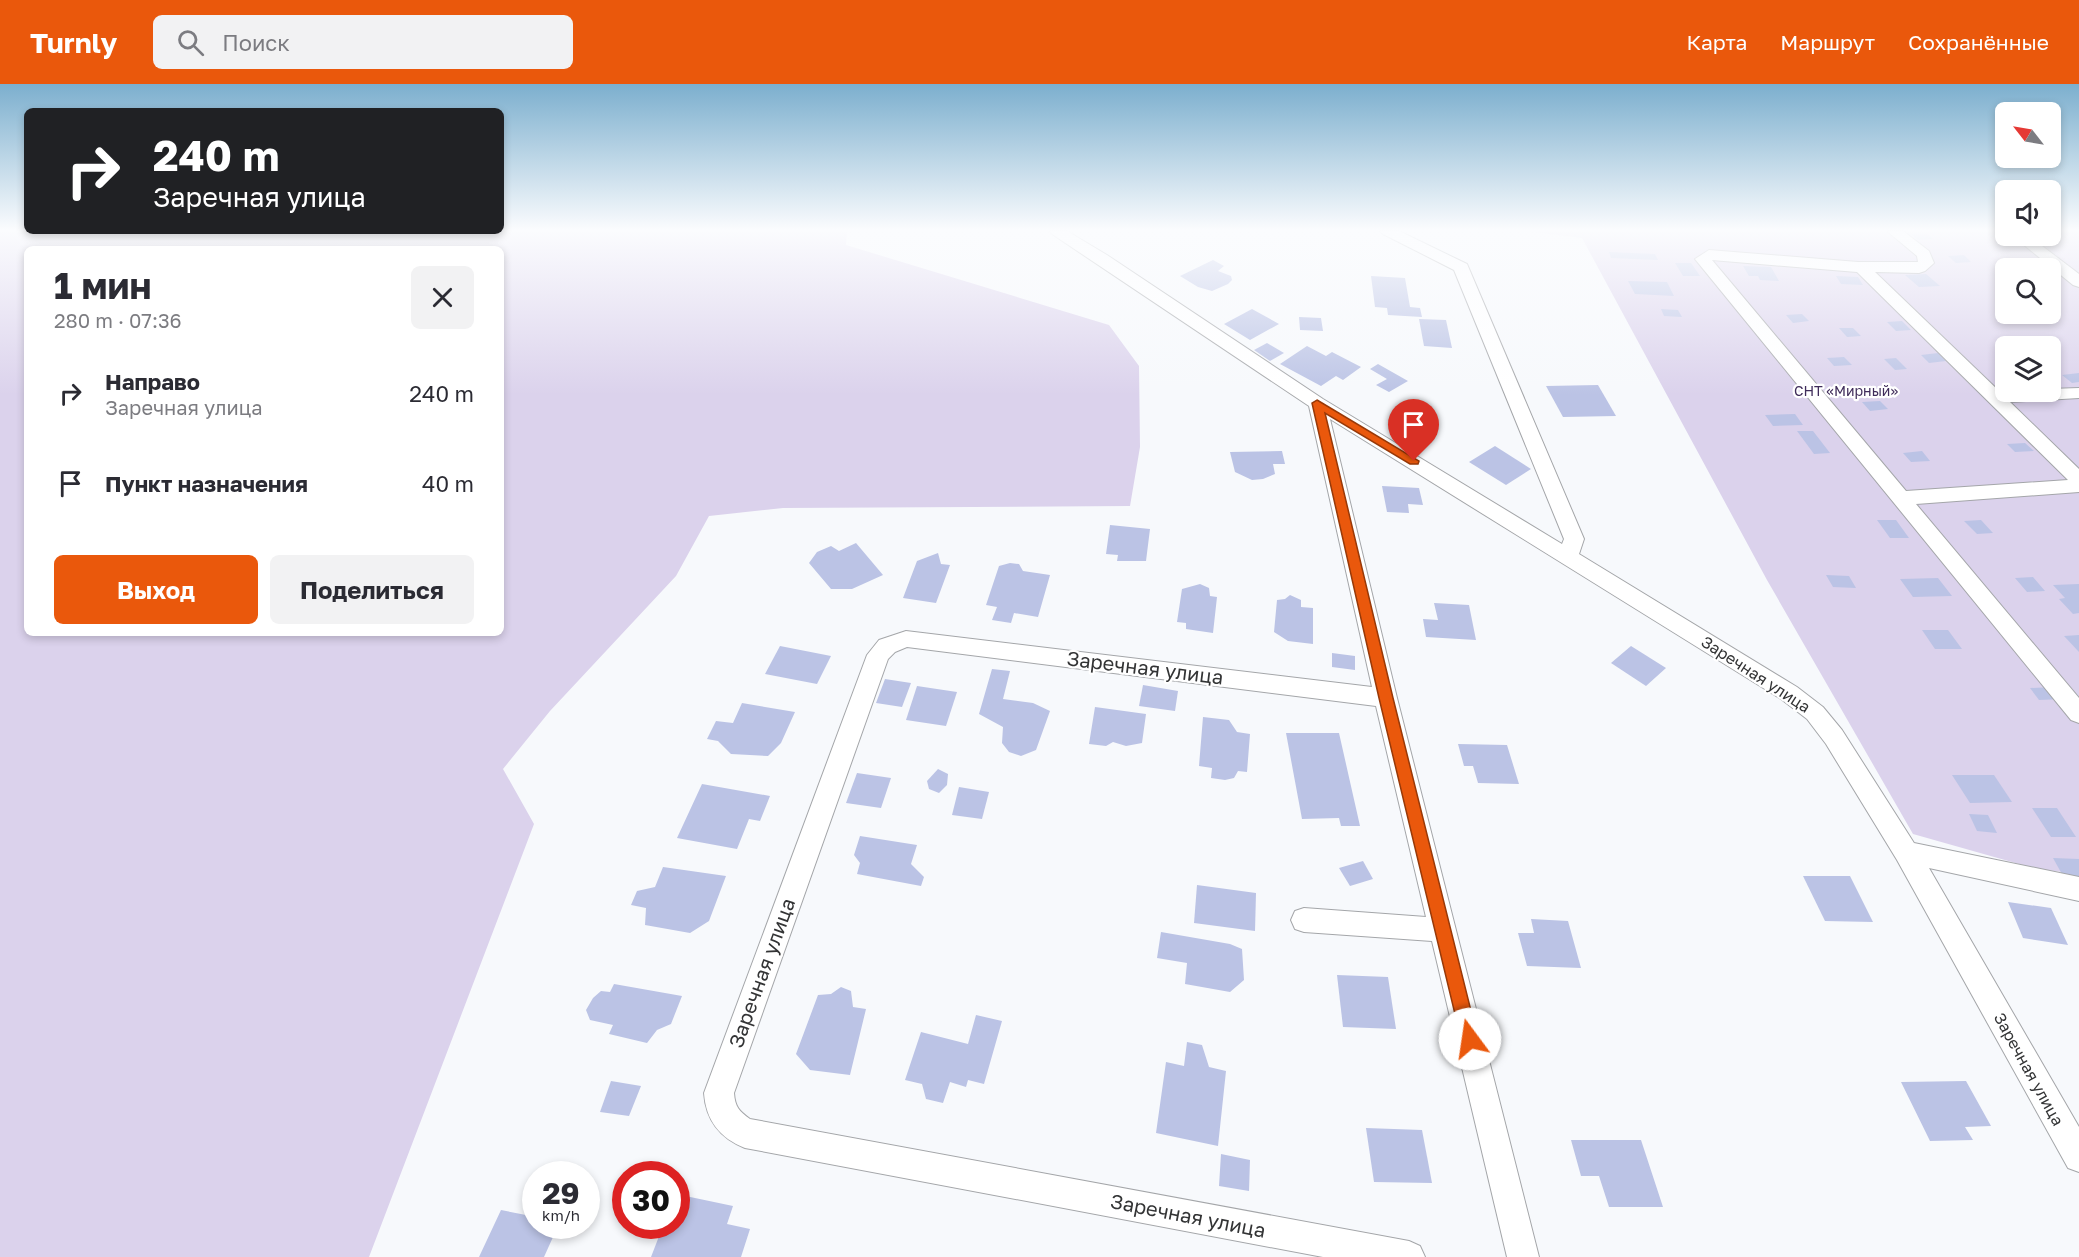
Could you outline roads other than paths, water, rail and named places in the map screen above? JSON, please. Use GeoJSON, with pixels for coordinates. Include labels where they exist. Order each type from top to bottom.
{"type":"FeatureCollection","features":[{"type":"Feature","properties":{"kind":"street","name":"Заречная улица"},"geometry":{"type":"LineString","coordinates":[[1142,286],[1317,403],[1568,555],[1789,693],[1815,713],[1834,737],[1906,852],[2079,1157]]}},
{"type":"Feature","properties":{"kind":"street"},"geometry":{"type":"LineString","coordinates":[[1469,286],[1574,539],[1568,555]]}},
{"type":"Feature","properties":{"kind":"street"},"geometry":{"type":"LineString","coordinates":[[1726,286],[2079,714]]}},
{"type":"Feature","properties":{"kind":"street"},"geometry":{"type":"LineString","coordinates":[[1881,286],[1995,397]]}},
{"type":"Feature","properties":{"kind":"street"},"geometry":{"type":"LineString","coordinates":[[2061,394],[2079,393]]}},
{"type":"Feature","properties":{"kind":"street"},"geometry":{"type":"LineString","coordinates":[[2000,402],[2079,480]]}},
{"type":"Feature","properties":{"kind":"street"},"geometry":{"type":"LineString","coordinates":[[1317,403],[1386,698],[1523,1257]]}},
{"type":"Feature","properties":{"kind":"street"},"geometry":{"type":"LineString","coordinates":[[1902,498],[2079,486]]}},
{"type":"Feature","properties":{"kind":"street","name":"Заречная улица"},"geometry":{"type":"LineString","coordinates":[[1386,698],[906,639],[886,646],[878,655],[719,1094],[720,1109],[729,1123],[745,1133],[1409,1257]]}},
{"type":"Feature","properties":{"kind":"street"},"geometry":{"type":"LineString","coordinates":[[1906,852],[2077,892]]}},
{"type":"Feature","properties":{"kind":"street"},"geometry":{"type":"LineString","coordinates":[[1304,920],[1443,930]]}},
{"type":"Feature","properties":{"kind":"park label","name":"СНТ «Мирный»"},"geometry":{"type":"Point","coordinates":[1846,391]}}]}
